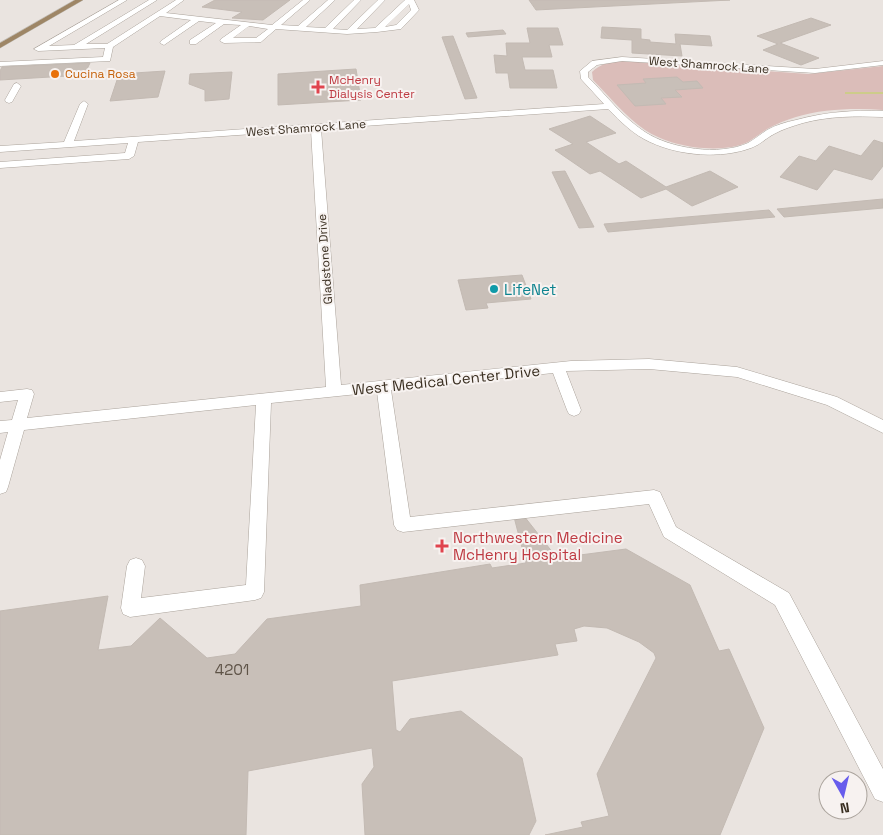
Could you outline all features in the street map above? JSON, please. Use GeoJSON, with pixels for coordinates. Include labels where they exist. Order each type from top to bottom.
{"type":"FeatureCollection","features":[{"type":"Feature","properties":{"kind":"main road"},"geometry":{"type":"LineString","coordinates":[[0,46],[80,0]]}},
{"type":"Feature","properties":{"kind":"street"},"geometry":{"type":"LineString","coordinates":[[124,0],[38,49],[109,46],[181,0]]}},
{"type":"Feature","properties":{"kind":"street"},"geometry":{"type":"LineString","coordinates":[[76,47],[154,0]]}},
{"type":"Feature","properties":{"kind":"street"},"geometry":{"type":"LineString","coordinates":[[248,24],[224,41],[258,40],[307,0]]}},
{"type":"Feature","properties":{"kind":"street"},"geometry":{"type":"LineString","coordinates":[[299,29],[332,0]]}},
{"type":"Feature","properties":{"kind":"street"},"geometry":{"type":"LineString","coordinates":[[326,31],[358,0]]}},
{"type":"Feature","properties":{"kind":"street"},"geometry":{"type":"LineString","coordinates":[[350,32],[382,0]]}},
{"type":"Feature","properties":{"kind":"street"},"geometry":{"type":"LineString","coordinates":[[159,14],[274,27],[350,32],[377,30],[398,27],[415,10],[410,0],[377,30]]}},
{"type":"Feature","properties":{"kind":"street"},"geometry":{"type":"LineString","coordinates":[[164,43],[198,18]]}},
{"type":"Feature","properties":{"kind":"street"},"geometry":{"type":"LineString","coordinates":[[193,42],[223,21]]}},
{"type":"Feature","properties":{"kind":"street"},"geometry":{"type":"LineString","coordinates":[[0,64],[107,59],[109,46]]}},
{"type":"Feature","properties":{"kind":"street","name":"West Shamrock Lane"},"geometry":{"type":"LineString","coordinates":[[883,63],[815,71],[638,59],[606,60],[595,63],[584,72],[584,77],[645,136],[665,145],[702,151],[728,152],[750,146],[779,129],[804,119],[827,114],[855,112],[883,114]]}},
{"type":"Feature","properties":{"kind":"street"},"geometry":{"type":"LineString","coordinates":[[9,100],[17,86]]}},
{"type":"Feature","properties":{"kind":"street"},"geometry":{"type":"LineString","coordinates":[[68,144],[84,104]]}},
{"type":"Feature","properties":{"kind":"street","name":"West Shamrock Lane"},"geometry":{"type":"LineString","coordinates":[[0,148],[612,106]]}},
{"type":"Feature","properties":{"kind":"street","name":"Gladstone Drive"},"geometry":{"type":"LineString","coordinates":[[316,127],[334,392]]}},
{"type":"Feature","properties":{"kind":"street"},"geometry":{"type":"LineString","coordinates":[[0,165],[129,156],[134,140]]}},
{"type":"Feature","properties":{"kind":"street","name":"West Medical Center Drive"},"geometry":{"type":"LineString","coordinates":[[0,427],[558,368],[649,364],[737,372],[832,401],[883,427]]}},
{"type":"Feature","properties":{"kind":"street"},"geometry":{"type":"LineString","coordinates":[[558,368],[574,410]]}},
{"type":"Feature","properties":{"kind":"street"},"geometry":{"type":"LineString","coordinates":[[383,386],[403,525],[654,497],[670,532],[782,599],[883,792]]}},
{"type":"Feature","properties":{"kind":"street"},"geometry":{"type":"LineString","coordinates":[[0,397],[28,394],[0,487]]}},
{"type":"Feature","properties":{"kind":"street"},"geometry":{"type":"LineString","coordinates":[[136,566],[130,608],[255,592],[264,399]]}},
{"type":"Feature","properties":{"kind":"shaded area"},"geometry":{"type":"Polygon","coordinates":[[[623,61],[809,74],[883,66],[883,110],[839,110],[806,114],[777,124],[748,142],[737,146],[710,148],[681,145],[655,136],[638,125],[593,80],[592,72],[599,67],[623,61]]]}},
{"type":"Feature","properties":{"kind":"building"},"geometry":{"type":"Polygon","coordinates":[[[215,0],[290,0],[263,20],[232,18],[242,12],[202,7],[215,0]]]}},
{"type":"Feature","properties":{"kind":"building"},"geometry":{"type":"Polygon","coordinates":[[[529,0],[730,0],[536,10],[529,0]]]}},
{"type":"Feature","properties":{"kind":"building"},"geometry":{"type":"Polygon","coordinates":[[[811,18],[831,25],[780,43],[819,58],[801,65],[763,50],[778,44],[757,36],[811,18]]]}},
{"type":"Feature","properties":{"kind":"building"},"geometry":{"type":"Polygon","coordinates":[[[602,27],[641,29],[641,39],[650,40],[650,42],[676,44],[675,34],[710,36],[712,46],[680,44],[682,56],[632,53],[632,40],[601,38],[602,27]]]}},
{"type":"Feature","properties":{"kind":"building"},"geometry":{"type":"Polygon","coordinates":[[[527,28],[558,28],[563,45],[549,45],[552,57],[522,57],[525,70],[553,70],[557,88],[510,88],[508,73],[496,73],[494,55],[507,56],[506,43],[530,43],[527,28]]]}},
{"type":"Feature","properties":{"kind":"building"},"geometry":{"type":"Polygon","coordinates":[[[503,30],[506,34],[468,37],[466,33],[503,30]]]}},
{"type":"Feature","properties":{"kind":"building"},"geometry":{"type":"Polygon","coordinates":[[[453,36],[477,98],[465,99],[442,37],[453,36]]]}},
{"type":"Feature","properties":{"kind":"building"},"geometry":{"type":"Polygon","coordinates":[[[90,63],[84,75],[0,80],[2,67],[90,63]]]}},
{"type":"Feature","properties":{"kind":"building","name":"McHenry Dialysis Center"},"geometry":{"type":"Polygon","coordinates":[[[356,69],[361,100],[278,105],[278,74],[356,69]]]}},
{"type":"Feature","properties":{"kind":"building"},"geometry":{"type":"Polygon","coordinates":[[[165,71],[158,97],[110,101],[119,74],[165,71]]]}},
{"type":"Feature","properties":{"kind":"building"},"geometry":{"type":"Polygon","coordinates":[[[232,72],[229,99],[205,101],[205,90],[189,84],[190,74],[232,72]]]}},
{"type":"Feature","properties":{"kind":"building"},"geometry":{"type":"Polygon","coordinates":[[[677,77],[683,82],[697,81],[703,88],[675,90],[682,97],[661,98],[666,104],[635,106],[617,85],[646,83],[643,79],[677,77]]]}},
{"type":"Feature","properties":{"kind":"building"},"geometry":{"type":"Polygon","coordinates":[[[590,116],[616,133],[586,142],[619,164],[626,161],[666,187],[710,171],[738,187],[692,206],[666,189],[641,198],[600,171],[590,174],[555,150],[573,144],[549,129],[590,116]]]}},
{"type":"Feature","properties":{"kind":"building"},"geometry":{"type":"Polygon","coordinates":[[[874,140],[883,143],[883,166],[872,180],[834,169],[817,190],[780,177],[799,156],[816,161],[829,146],[861,156],[874,140]]]}},
{"type":"Feature","properties":{"kind":"building"},"geometry":{"type":"Polygon","coordinates":[[[565,171],[594,227],[579,228],[552,172],[565,171]]]}},
{"type":"Feature","properties":{"kind":"building"},"geometry":{"type":"Polygon","coordinates":[[[883,199],[883,208],[784,217],[777,209],[883,199]]]}},
{"type":"Feature","properties":{"kind":"building"},"geometry":{"type":"Polygon","coordinates":[[[769,210],[775,217],[608,232],[604,224],[769,210]]]}},
{"type":"Feature","properties":{"kind":"building","name":"LifeNet"},"geometry":{"type":"Polygon","coordinates":[[[522,275],[531,299],[486,303],[488,308],[466,310],[458,280],[522,275]]]}},
{"type":"Feature","properties":{"kind":"building"},"geometry":{"type":"Polygon","coordinates":[[[524,516],[557,558],[626,549],[690,585],[719,651],[729,649],[764,728],[720,835],[545,835],[583,827],[581,822],[609,816],[597,774],[656,658],[654,653],[639,642],[607,628],[584,626],[574,629],[577,641],[555,644],[558,655],[392,681],[396,730],[400,732],[410,719],[461,711],[522,758],[536,821],[529,835],[365,835],[362,784],[374,767],[372,748],[248,771],[246,835],[0,835],[0,611],[108,596],[98,650],[131,646],[160,618],[207,658],[235,654],[267,619],[361,606],[360,585],[490,564],[492,568],[526,563],[514,517],[524,516]]]}},
{"type":"Feature","properties":{"kind":"waterway"},"geometry":{"type":"LineString","coordinates":[[846,93],[883,93]]}},
{"type":"Feature","properties":{"kind":"place","name":"Cucina Rosa"},"geometry":{"type":"Point","coordinates":[55,74]}},
{"type":"Feature","properties":{"kind":"place","name":"McHenry Dialysis Center"},"geometry":{"type":"Point","coordinates":[318,87]}},
{"type":"Feature","properties":{"kind":"place","name":"LifeNet"},"geometry":{"type":"Point","coordinates":[494,289]}},
{"type":"Feature","properties":{"kind":"place","name":"Northwestern Medicine McHenry Hospital"},"geometry":{"type":"Point","coordinates":[442,546]}}]}
